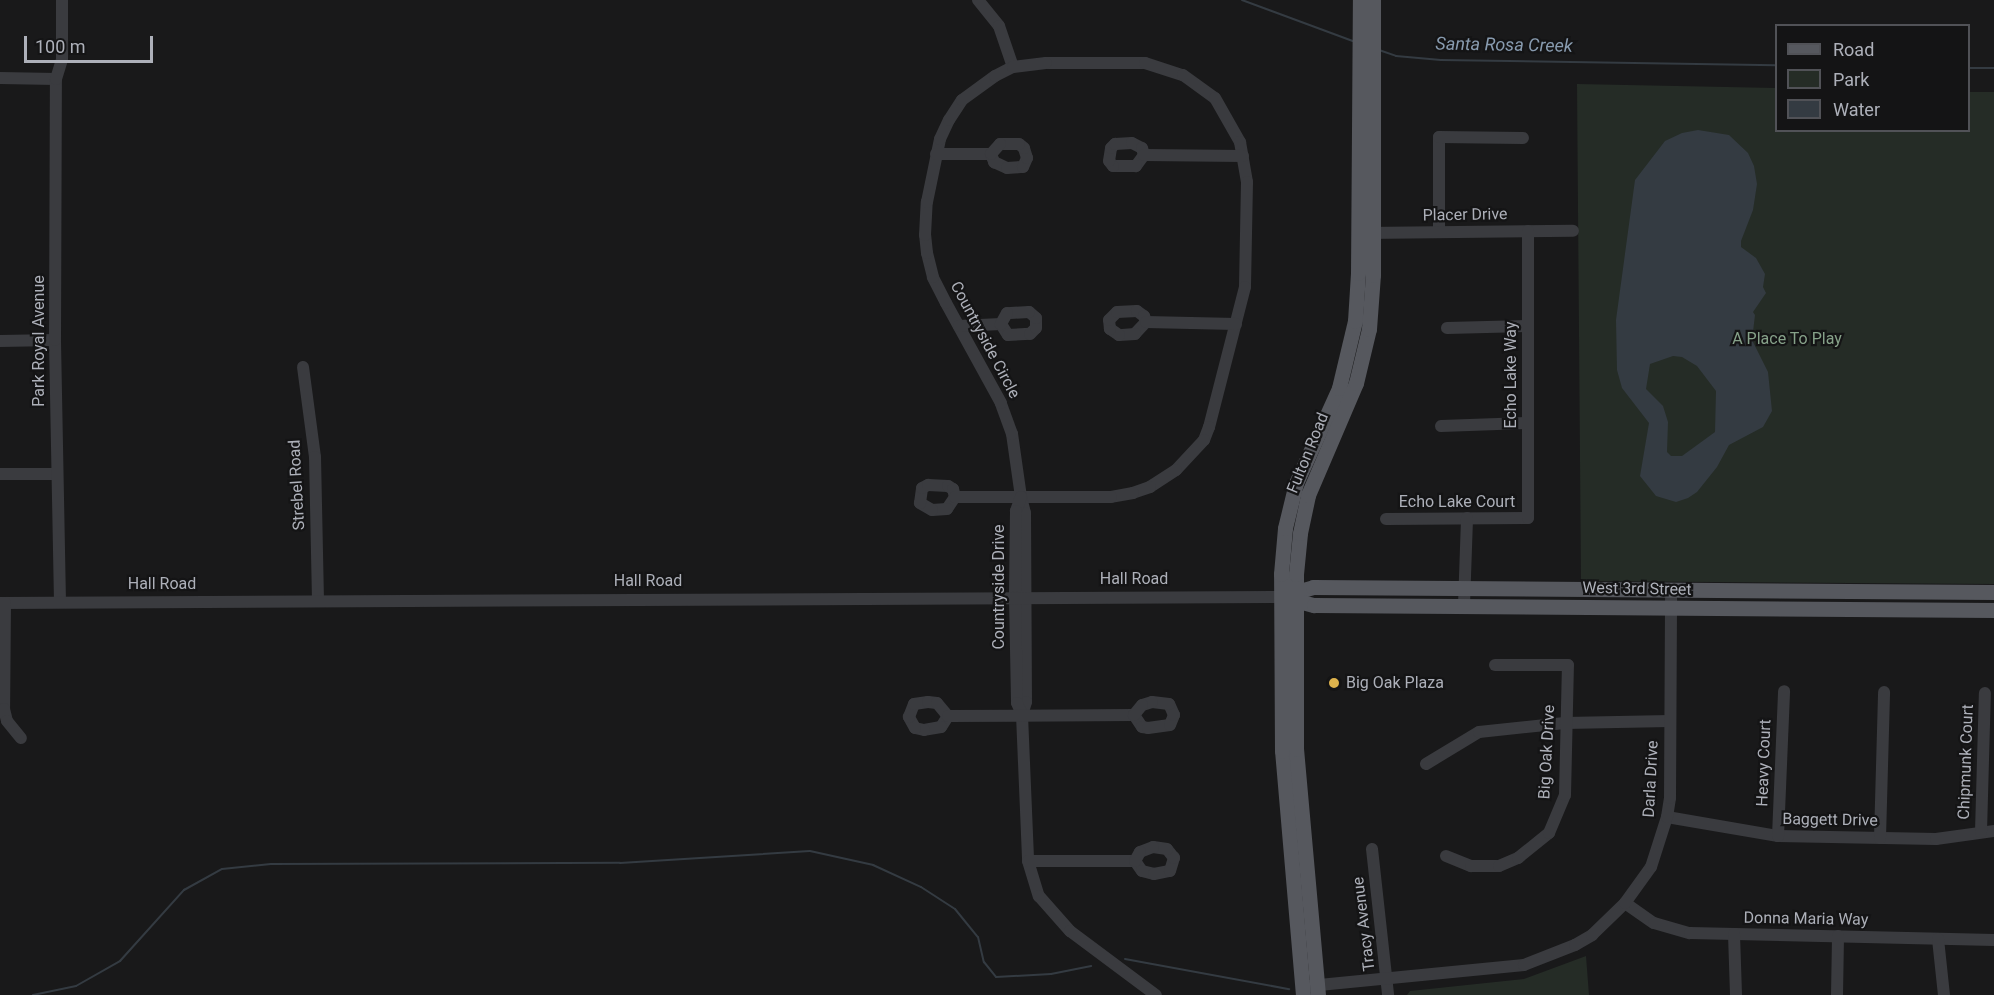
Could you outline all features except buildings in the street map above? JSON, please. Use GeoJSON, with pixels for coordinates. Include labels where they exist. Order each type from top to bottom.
{"type":"FeatureCollection","features":[{"type":"Feature","properties":{"kind":"main road","name":"Fulton Road"},"geometry":{"type":"LineString","coordinates":[[1310,991],[1282,751],[1283,544],[1292,499],[1308,452],[1338,388],[1352,337],[1365,233],[1364,11],[1373,0]]}},
{"type":"Feature","properties":{"kind":"main road","name":"Fulton Road"},"geometry":{"type":"LineString","coordinates":[[1310,991],[1296,749],[1298,545],[1308,495],[1322,458],[1350,399],[1366,348],[1373,292],[1365,233]]}},
{"type":"Feature","properties":{"kind":"main road","name":"West 3rd Street"},"geometry":{"type":"LineString","coordinates":[[1281,597],[1296,596],[1313,587],[1994,592]]}},
{"type":"Feature","properties":{"kind":"main road","name":"West 3rd Street"},"geometry":{"type":"LineString","coordinates":[[1296,596],[1314,605],[1994,610]]}},
{"type":"Feature","properties":{"kind":"street","name":"Park Royal Avenue"},"geometry":{"type":"LineString","coordinates":[[60,603],[55,340],[56,79],[62,59],[62,0]]}},
{"type":"Feature","properties":{"kind":"street"},"geometry":{"type":"LineString","coordinates":[[978,0],[999,26],[1013,67]]}},
{"type":"Feature","properties":{"kind":"street","name":"Countryside Circle"},"geometry":{"type":"LineString","coordinates":[[1046,63],[1134,63],[1166,68],[1183,75],[1215,98],[1233,126],[1243,156],[1247,182],[1245,286],[1209,427],[1204,440],[1176,470],[1150,487],[1133,493],[1111,497],[1021,497],[1018,465],[1005,413],[933,277],[927,253],[927,202],[936,154],[949,120],[962,100],[995,76],[1013,67],[1046,63]]}},
{"type":"Feature","properties":{"kind":"street"},"geometry":{"type":"LineString","coordinates":[[0,78],[56,79]]}},
{"type":"Feature","properties":{"kind":"street"},"geometry":{"type":"LineString","coordinates":[[1439,232],[1439,137],[1523,138]]}},
{"type":"Feature","properties":{"kind":"street"},"geometry":{"type":"LineString","coordinates":[[936,154],[991,154]]}},
{"type":"Feature","properties":{"kind":"street"},"geometry":{"type":"LineString","coordinates":[[1144,155],[1243,156]]}},
{"type":"Feature","properties":{"kind":"street","name":"Echo Lake Way"},"geometry":{"type":"LineString","coordinates":[[1528,231],[1528,518]]}},
{"type":"Feature","properties":{"kind":"street","name":"Placer Drive"},"geometry":{"type":"LineString","coordinates":[[1365,233],[1573,231]]}},
{"type":"Feature","properties":{"kind":"street"},"geometry":{"type":"LineString","coordinates":[[1146,322],[1236,324]]}},
{"type":"Feature","properties":{"kind":"street"},"geometry":{"type":"LineString","coordinates":[[959,326],[1001,324]]}},
{"type":"Feature","properties":{"kind":"street"},"geometry":{"type":"LineString","coordinates":[[1447,328],[1527,326]]}},
{"type":"Feature","properties":{"kind":"street"},"geometry":{"type":"LineString","coordinates":[[0,341],[55,340]]}},
{"type":"Feature","properties":{"kind":"street","name":"Strebel Road"},"geometry":{"type":"LineString","coordinates":[[303,367],[315,457],[318,601]]}},
{"type":"Feature","properties":{"kind":"street"},"geometry":{"type":"LineString","coordinates":[[1441,426],[1528,423]]}},
{"type":"Feature","properties":{"kind":"street"},"geometry":{"type":"LineString","coordinates":[[0,474],[56,474]]}},
{"type":"Feature","properties":{"kind":"street"},"geometry":{"type":"LineString","coordinates":[[955,497],[1021,497]]}},
{"type":"Feature","properties":{"kind":"street","name":"Countryside Drive"},"geometry":{"type":"LineString","coordinates":[[1021,497],[1025,513],[1021,597],[1026,702],[1022,716],[1028,861],[1039,896],[1070,931],[1156,995]]}},
{"type":"Feature","properties":{"kind":"street"},"geometry":{"type":"LineString","coordinates":[[1464,605],[1467,518]]}},
{"type":"Feature","properties":{"kind":"street","name":"Echo Lake Court"},"geometry":{"type":"LineString","coordinates":[[1386,519],[1528,518]]}},
{"type":"Feature","properties":{"kind":"street","name":"Darla Drive"},"geometry":{"type":"LineString","coordinates":[[1310,991],[1387,978],[1509,967],[1542,960],[1592,935],[1625,903],[1651,867],[1667,817],[1671,589]]}},
{"type":"Feature","properties":{"kind":"street","name":"Hall Road"},"geometry":{"type":"LineString","coordinates":[[2,603],[1281,597]]}},
{"type":"Feature","properties":{"kind":"street"},"geometry":{"type":"LineString","coordinates":[[2,603],[4,709],[7,721],[21,738]]}},
{"type":"Feature","properties":{"kind":"street","name":"Big Oak Drive"},"geometry":{"type":"LineString","coordinates":[[1446,856],[1471,866],[1499,866],[1518,858],[1549,833],[1565,795],[1568,665],[1494,665]]}},
{"type":"Feature","properties":{"kind":"street","name":"Heavy Court"},"geometry":{"type":"LineString","coordinates":[[1778,836],[1784,691]]}},
{"type":"Feature","properties":{"kind":"street"},"geometry":{"type":"LineString","coordinates":[[1880,838],[1884,692]]}},
{"type":"Feature","properties":{"kind":"street","name":"Chipmunk Court"},"geometry":{"type":"LineString","coordinates":[[1981,832],[1985,693]]}},
{"type":"Feature","properties":{"kind":"street"},"geometry":{"type":"LineString","coordinates":[[948,716],[1134,715]]}},
{"type":"Feature","properties":{"kind":"street"},"geometry":{"type":"LineString","coordinates":[[1426,764],[1479,732],[1565,723],[1670,721]]}},
{"type":"Feature","properties":{"kind":"street","name":"Baggett Drive"},"geometry":{"type":"LineString","coordinates":[[1667,817],[1778,836],[1936,839],[1994,831]]}},
{"type":"Feature","properties":{"kind":"street","name":"Tracy Avenue"},"geometry":{"type":"LineString","coordinates":[[1372,849],[1388,995]]}},
{"type":"Feature","properties":{"kind":"street"},"geometry":{"type":"LineString","coordinates":[[1028,861],[1135,861]]}},
{"type":"Feature","properties":{"kind":"street","name":"Donna Maria Way"},"geometry":{"type":"LineString","coordinates":[[1625,903],[1646,919],[1670,930],[1700,934],[1994,940]]}},
{"type":"Feature","properties":{"kind":"street"},"geometry":{"type":"LineString","coordinates":[[1734,934],[1736,995]]}},
{"type":"Feature","properties":{"kind":"street"},"geometry":{"type":"LineString","coordinates":[[1837,995],[1838,936]]}},
{"type":"Feature","properties":{"kind":"street"},"geometry":{"type":"LineString","coordinates":[[1938,939],[1944,995]]}},
{"type":"Feature","properties":{"kind":"green space","name":"A Place To Play"},"geometry":{"type":"Polygon","coordinates":[[[1577,84],[1775,88],[1775,132],[1970,132],[1970,92],[1994,92],[1994,584],[1581,581],[1577,84]]]}},
{"type":"Feature","properties":{"kind":"green space"},"geometry":{"type":"Polygon","coordinates":[[[1586,956],[1589,995],[1407,995],[1410,991],[1524,979],[1586,956]]]}},
{"type":"Feature","properties":{"kind":"water"},"geometry":{"type":"Polygon","coordinates":[[[1698,130],[1729,135],[1748,153],[1754,166],[1757,184],[1753,210],[1741,241],[1741,247],[1756,258],[1765,274],[1763,287],[1766,293],[1753,312],[1755,315],[1752,340],[1768,372],[1772,411],[1763,427],[1729,445],[1717,467],[1697,492],[1676,502],[1656,496],[1640,476],[1649,423],[1622,388],[1617,370],[1616,320],[1635,180],[1665,141],[1682,133],[1698,130]],[[1673,356],[1650,364],[1646,389],[1663,406],[1668,422],[1667,452],[1671,456],[1682,456],[1715,432],[1716,391],[1697,366],[1682,357],[1673,356]]]}},
{"type":"Feature","properties":{"kind":"waterway","name":"Santa Rosa Creek"},"geometry":{"type":"LineString","coordinates":[[1242,0],[1353,41]]}},
{"type":"Feature","properties":{"kind":"waterway","name":"Santa Rosa Creek"},"geometry":{"type":"LineString","coordinates":[[1379,50],[1396,56],[1441,60],[1775,65]]}},
{"type":"Feature","properties":{"kind":"waterway","name":"Santa Rosa Creek"},"geometry":{"type":"LineString","coordinates":[[1970,68],[1994,68]]}},
{"type":"Feature","properties":{"kind":"waterway"},"geometry":{"type":"LineString","coordinates":[[33,995],[76,986],[120,961],[184,890],[222,869],[271,864],[620,863],[810,851],[873,865],[921,887],[955,909],[978,937],[984,962],[996,977],[1051,974],[1091,966]]}},
{"type":"Feature","properties":{"kind":"waterway"},"geometry":{"type":"LineString","coordinates":[[1125,959],[1289,989]]}},
{"type":"Feature","properties":{"kind":"place","name":"Big Oak Plaza"},"geometry":{"type":"Point","coordinates":[1334,683]}}]}
